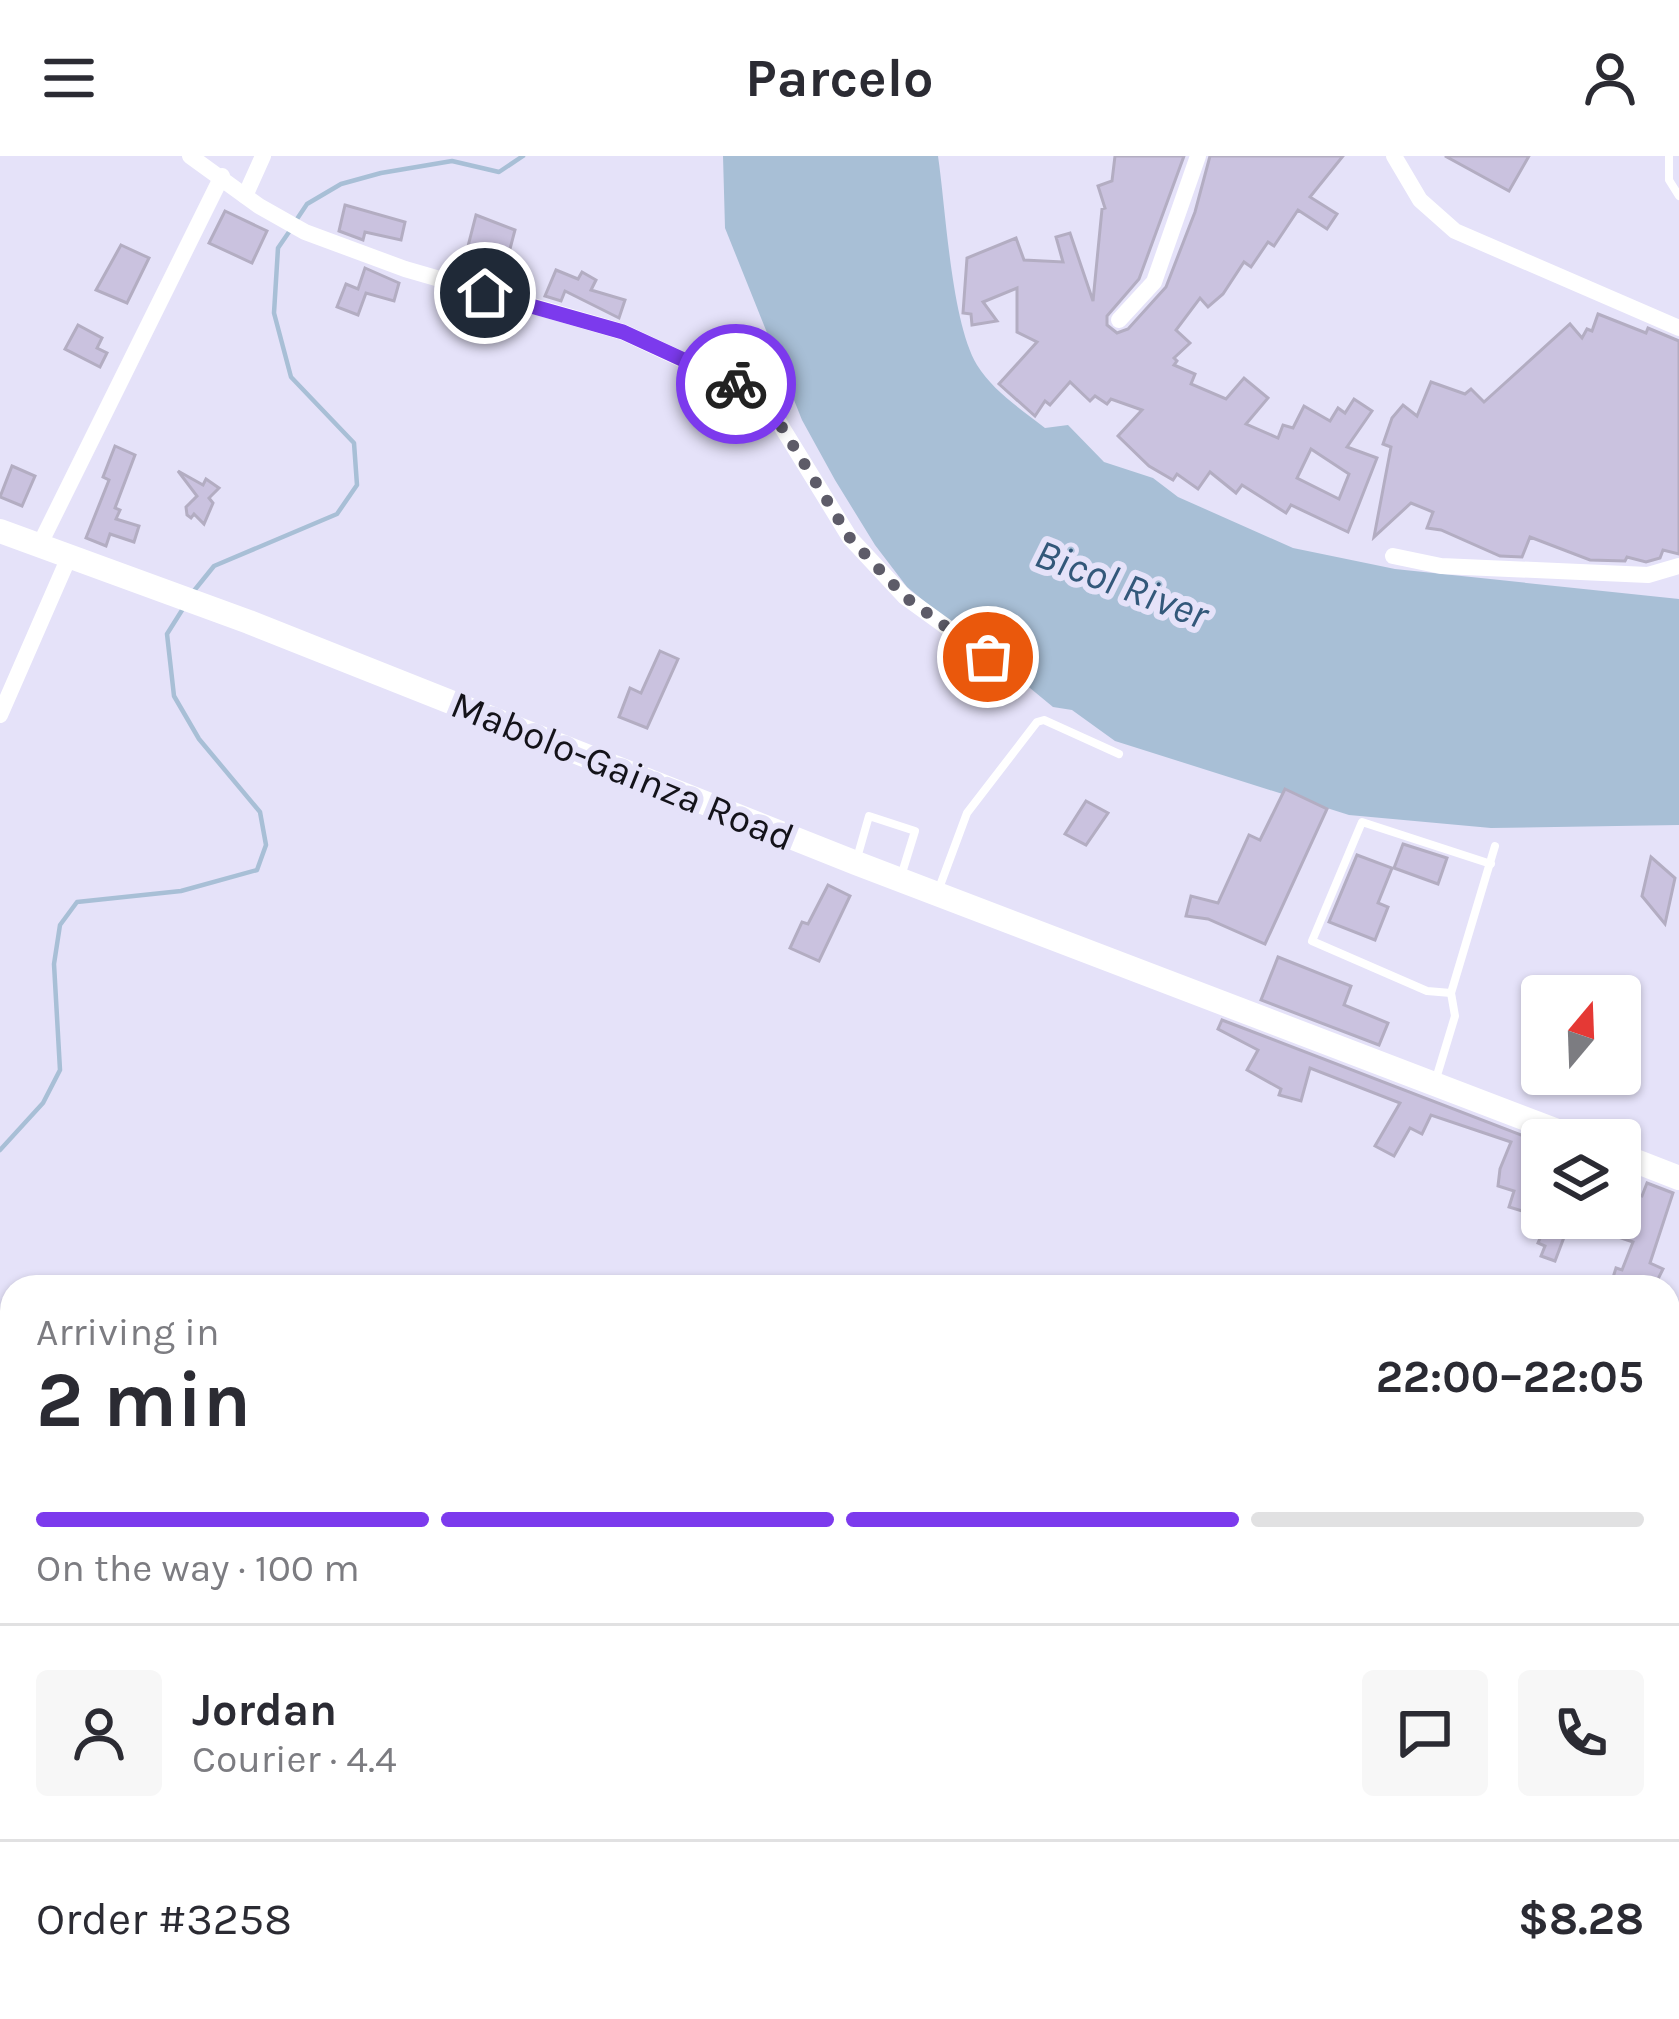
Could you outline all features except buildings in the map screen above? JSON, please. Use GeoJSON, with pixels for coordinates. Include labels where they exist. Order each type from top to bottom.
{"type":"FeatureCollection","features":[{"type":"Feature","properties":{"kind":"main road","name":"Mabolo-Gainza Road"},"geometry":{"type":"LineString","coordinates":[[0,531],[249,622],[856,863],[1527,1119]]}},
{"type":"Feature","properties":{"kind":"main road"},"geometry":{"type":"LineString","coordinates":[[1641,1163],[1679,1178]]}},
{"type":"Feature","properties":{"kind":"street"},"geometry":{"type":"LineString","coordinates":[[190,156],[305,232],[405,269],[623,332],[758,395],[850,538],[905,597],[988,657]]}},
{"type":"Feature","properties":{"kind":"street"},"geometry":{"type":"LineString","coordinates":[[252,201],[263,156]]}},
{"type":"Feature","properties":{"kind":"street"},"geometry":{"type":"LineString","coordinates":[[1119,320],[1154,282],[1198,156]]}},
{"type":"Feature","properties":{"kind":"street"},"geometry":{"type":"LineString","coordinates":[[1394,156],[1420,200],[1455,231],[1679,328]]}},
{"type":"Feature","properties":{"kind":"street"},"geometry":{"type":"LineString","coordinates":[[39,546],[222,176]]}},
{"type":"Feature","properties":{"kind":"street"},"geometry":{"type":"LineString","coordinates":[[0,715],[69,556]]}},
{"type":"Feature","properties":{"kind":"street"},"geometry":{"type":"LineString","coordinates":[[1393,556],[1441,566],[1648,575],[1679,566]]}},
{"type":"Feature","properties":{"kind":"lane"},"geometry":{"type":"LineString","coordinates":[[1669,156],[1670,180],[1679,196]]}},
{"type":"Feature","properties":{"kind":"lane"},"geometry":{"type":"LineString","coordinates":[[937,893],[967,813],[1037,722],[1045,720],[1119,754]]}},
{"type":"Feature","properties":{"kind":"lane"},"geometry":{"type":"LineString","coordinates":[[856,863],[869,817],[915,831],[900,880]]}},
{"type":"Feature","properties":{"kind":"lane"},"geometry":{"type":"LineString","coordinates":[[1451,993],[1427,991],[1312,941],[1362,822],[1490,864]]}},
{"type":"Feature","properties":{"kind":"lane"},"geometry":{"type":"LineString","coordinates":[[1434,1083],[1455,1016],[1451,993],[1495,846]]}},
{"type":"Feature","properties":{"kind":"water","name":"Bicol River"},"geometry":{"type":"Polygon","coordinates":[[[723,156],[938,156],[961,321],[977,365],[1008,399],[1045,428],[1068,425],[1104,462],[1153,478],[1178,497],[1293,548],[1395,569],[1679,599],[1679,825],[1491,828],[1349,815],[1115,741],[1072,710],[1053,707],[907,587],[835,480],[802,420],[725,228],[723,156]]]}},
{"type":"Feature","properties":{"kind":"waterway"},"geometry":{"type":"LineString","coordinates":[[295,222],[307,204],[341,184],[452,161],[499,172],[523,156]]}},
{"type":"Feature","properties":{"kind":"waterway"},"geometry":{"type":"LineString","coordinates":[[193,592],[214,566],[337,514],[357,485],[354,443],[291,377],[274,313],[278,248],[289,232]]}},
{"type":"Feature","properties":{"kind":"waterway"},"geometry":{"type":"LineString","coordinates":[[0,1150],[43,1103],[60,1070],[54,964],[60,925],[77,902],[181,891],[257,870],[266,845],[260,812],[199,739],[174,696],[167,634],[184,607]]}},
{"type":"Feature","properties":{"kind":"way so far"},"geometry":{"type":"LineString","coordinates":[[736,384],[767,403],[850,538],[905,597],[988,657]]}},
{"type":"Feature","properties":{"kind":"route"},"geometry":{"type":"LineString","coordinates":[[485,293],[623,332],[736,384]]}}]}
